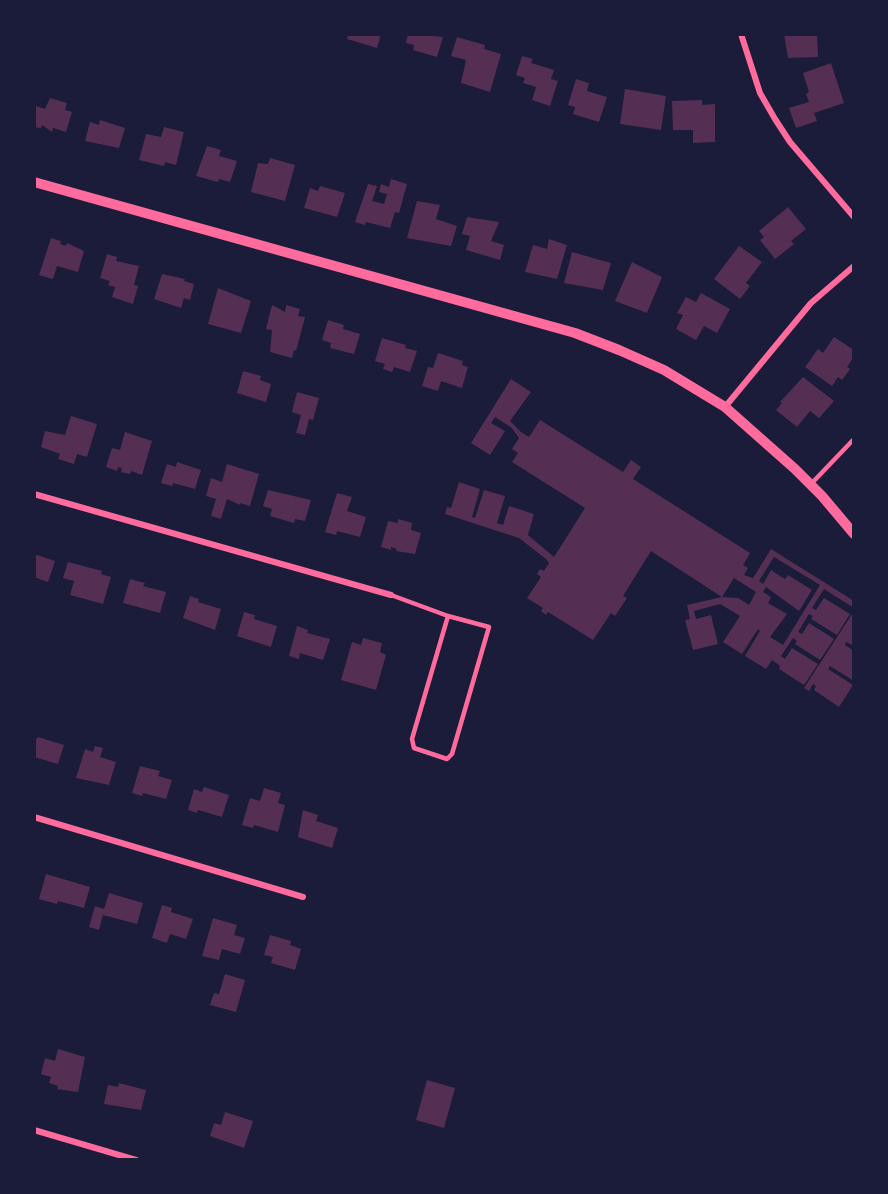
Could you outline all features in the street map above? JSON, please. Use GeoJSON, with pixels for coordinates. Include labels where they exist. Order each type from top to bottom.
{"type":"FeatureCollection","features":[{"type":"Feature","properties":{"kind":"street"},"geometry":{"type":"LineString","coordinates":[[741,34],[760,93],[775,120],[790,142],[854,218]]}},
{"type":"Feature","properties":{"kind":"street"},"geometry":{"type":"LineString","coordinates":[[34,182],[575,333],[664,369],[724,407],[811,484],[854,534]]}},
{"type":"Feature","properties":{"kind":"street"},"geometry":{"type":"LineString","coordinates":[[724,407],[811,303],[854,266]]}},
{"type":"Feature","properties":{"kind":"street"},"geometry":{"type":"LineString","coordinates":[[34,494],[391,596]]}},
{"type":"Feature","properties":{"kind":"street"},"geometry":{"type":"LineString","coordinates":[[34,817],[303,897]]}},
{"type":"Feature","properties":{"kind":"street"},"geometry":{"type":"LineString","coordinates":[[34,1131],[136,1160]]}},
{"type":"Feature","properties":{"kind":"lane"},"geometry":{"type":"LineString","coordinates":[[811,484],[854,439]]}},
{"type":"Feature","properties":{"kind":"lane"},"geometry":{"type":"LineString","coordinates":[[391,596],[448,616],[489,627],[452,754],[447,759],[414,748],[412,739],[448,616]]}},
{"type":"Feature","properties":{"kind":"building"},"geometry":{"type":"Polygon","coordinates":[[[348,34],[381,34],[377,48],[347,39],[348,34]]]}},
{"type":"Feature","properties":{"kind":"building"},"geometry":{"type":"Polygon","coordinates":[[[408,34],[443,37],[437,57],[413,50],[414,45],[406,43],[408,34]]]}},
{"type":"Feature","properties":{"kind":"building"},"geometry":{"type":"Polygon","coordinates":[[[784,34],[817,34],[818,57],[788,58],[784,34]]]}},
{"type":"Feature","properties":{"kind":"building"},"geometry":{"type":"Polygon","coordinates":[[[457,37],[485,45],[484,49],[501,54],[490,92],[461,83],[466,60],[451,56],[457,37]]]}},
{"type":"Feature","properties":{"kind":"building"},"geometry":{"type":"Polygon","coordinates":[[[522,56],[533,59],[531,63],[554,70],[551,79],[558,81],[550,106],[532,100],[536,87],[523,83],[525,78],[516,75],[522,56]]]}},
{"type":"Feature","properties":{"kind":"building"},"geometry":{"type":"Polygon","coordinates":[[[831,63],[844,103],[814,113],[817,121],[796,128],[789,108],[809,102],[806,94],[809,92],[803,73],[831,63]]]}},
{"type":"Feature","properties":{"kind":"building"},"geometry":{"type":"Polygon","coordinates":[[[576,79],[589,83],[587,91],[607,97],[599,122],[573,114],[575,107],[568,105],[576,79]]]}},
{"type":"Feature","properties":{"kind":"building"},"geometry":{"type":"Polygon","coordinates":[[[625,89],[666,96],[661,130],[620,124],[625,89]]]}},
{"type":"Feature","properties":{"kind":"building"},"geometry":{"type":"Polygon","coordinates":[[[50,98],[67,103],[65,110],[72,112],[66,132],[53,128],[52,132],[42,125],[41,128],[34,127],[36,106],[45,109],[50,98]]]}},
{"type":"Feature","properties":{"kind":"building"},"geometry":{"type":"Polygon","coordinates":[[[702,100],[702,105],[715,104],[715,142],[693,143],[693,130],[673,130],[672,101],[702,100]]]}},
{"type":"Feature","properties":{"kind":"building"},"geometry":{"type":"Polygon","coordinates":[[[100,120],[125,128],[119,148],[85,141],[90,122],[99,125],[100,120]]]}},
{"type":"Feature","properties":{"kind":"building"},"geometry":{"type":"Polygon","coordinates":[[[164,127],[184,132],[176,165],[165,162],[164,166],[139,160],[146,134],[161,137],[164,127]]]}},
{"type":"Feature","properties":{"kind":"building"},"geometry":{"type":"Polygon","coordinates":[[[207,146],[221,150],[219,156],[237,161],[230,182],[219,179],[218,182],[196,176],[207,146]]]}},
{"type":"Feature","properties":{"kind":"building"},"geometry":{"type":"Polygon","coordinates":[[[270,158],[295,165],[285,201],[251,192],[258,163],[268,164],[270,158]]]}},
{"type":"Feature","properties":{"kind":"building"},"geometry":{"type":"Polygon","coordinates":[[[391,179],[407,184],[399,213],[395,212],[390,228],[366,222],[365,225],[355,222],[368,184],[377,186],[372,201],[384,204],[387,194],[379,192],[381,184],[389,187],[391,179]]]}},
{"type":"Feature","properties":{"kind":"building"},"geometry":{"type":"Polygon","coordinates":[[[320,186],[345,193],[337,217],[304,208],[310,188],[318,191],[320,186]]]}},
{"type":"Feature","properties":{"kind":"building"},"geometry":{"type":"Polygon","coordinates":[[[417,201],[440,205],[436,219],[457,226],[451,246],[407,238],[417,201]]]}},
{"type":"Feature","properties":{"kind":"building"},"geometry":{"type":"Polygon","coordinates":[[[788,207],[806,229],[791,241],[794,244],[775,259],[760,240],[764,237],[759,231],[788,207]]]}},
{"type":"Feature","properties":{"kind":"building"},"geometry":{"type":"Polygon","coordinates":[[[467,217],[499,222],[491,241],[504,245],[500,260],[466,250],[470,236],[462,234],[467,217]]]}},
{"type":"Feature","properties":{"kind":"building"},"geometry":{"type":"Polygon","coordinates":[[[51,238],[61,241],[60,244],[66,246],[67,243],[84,251],[78,272],[57,266],[53,279],[39,275],[51,238]]]}},
{"type":"Feature","properties":{"kind":"building"},"geometry":{"type":"Polygon","coordinates":[[[549,239],[567,245],[557,279],[525,272],[533,245],[547,249],[549,239]]]}},
{"type":"Feature","properties":{"kind":"building"},"geometry":{"type":"Polygon","coordinates":[[[739,246],[762,262],[746,283],[750,286],[740,299],[714,279],[739,246]]]}},
{"type":"Feature","properties":{"kind":"building"},"geometry":{"type":"Polygon","coordinates":[[[572,252],[611,263],[603,290],[564,283],[572,252]]]}},
{"type":"Feature","properties":{"kind":"building"},"geometry":{"type":"Polygon","coordinates":[[[107,254],[117,257],[116,261],[139,266],[134,285],[138,286],[133,304],[112,297],[115,287],[108,285],[110,281],[100,278],[107,254]]]}},
{"type":"Feature","properties":{"kind":"building"},"geometry":{"type":"Polygon","coordinates":[[[632,262],[662,277],[647,313],[615,301],[632,262]]]}},
{"type":"Feature","properties":{"kind":"building"},"geometry":{"type":"Polygon","coordinates":[[[162,274],[185,279],[184,281],[194,284],[190,300],[184,298],[181,308],[154,299],[162,274]]]}},
{"type":"Feature","properties":{"kind":"building"},"geometry":{"type":"Polygon","coordinates":[[[218,288],[251,301],[241,333],[208,324],[218,288]]]}},
{"type":"Feature","properties":{"kind":"building"},"geometry":{"type":"Polygon","coordinates":[[[701,293],[730,309],[717,333],[704,326],[696,340],[676,329],[683,315],[677,313],[686,297],[696,302],[701,293]]]}},
{"type":"Feature","properties":{"kind":"building"},"geometry":{"type":"Polygon","coordinates":[[[272,305],[285,312],[286,305],[300,309],[298,316],[305,317],[292,358],[270,352],[272,330],[266,329],[272,305]]]}},
{"type":"Feature","properties":{"kind":"building"},"geometry":{"type":"Polygon","coordinates":[[[328,320],[344,325],[343,329],[360,334],[354,354],[330,348],[331,343],[322,340],[328,320]]]}},
{"type":"Feature","properties":{"kind":"building"},"geometry":{"type":"Polygon","coordinates":[[[834,337],[854,350],[854,357],[847,367],[850,369],[842,380],[838,377],[832,386],[805,367],[818,349],[823,353],[834,337]]]}},
{"type":"Feature","properties":{"kind":"building"},"geometry":{"type":"Polygon","coordinates":[[[382,338],[417,351],[410,372],[394,367],[392,372],[383,369],[385,364],[375,361],[382,338]]]}},
{"type":"Feature","properties":{"kind":"building"},"geometry":{"type":"Polygon","coordinates":[[[438,353],[463,361],[462,365],[468,367],[462,388],[441,381],[438,391],[422,386],[428,367],[433,368],[438,353]]]}},
{"type":"Feature","properties":{"kind":"building"},"geometry":{"type":"Polygon","coordinates":[[[243,371],[261,376],[260,380],[271,384],[266,402],[237,393],[243,371]]]}},
{"type":"Feature","properties":{"kind":"building"},"geometry":{"type":"Polygon","coordinates":[[[803,377],[834,401],[819,418],[810,411],[797,427],[776,410],[782,403],[780,402],[803,377]]]}},
{"type":"Feature","properties":{"kind":"building"},"geometry":{"type":"Polygon","coordinates":[[[511,379],[531,392],[510,421],[521,432],[529,437],[540,420],[623,472],[631,460],[641,467],[633,479],[750,553],[743,565],[748,568],[744,575],[753,578],[771,549],[854,601],[854,608],[824,589],[812,608],[816,610],[824,598],[850,614],[837,635],[811,619],[813,616],[809,614],[798,632],[802,634],[809,623],[834,639],[820,660],[795,644],[797,641],[793,638],[781,656],[785,659],[792,648],[818,664],[804,685],[779,669],[780,666],[772,660],[766,669],[745,656],[760,631],[758,629],[742,654],[723,642],[740,616],[720,604],[694,611],[696,619],[711,615],[718,644],[693,650],[685,620],[690,619],[687,605],[722,597],[651,551],[623,596],[627,598],[615,616],[611,613],[593,640],[548,612],[546,615],[541,611],[543,608],[527,598],[541,577],[537,574],[540,569],[544,571],[549,563],[546,559],[519,538],[445,514],[447,507],[451,508],[459,482],[480,489],[472,517],[475,518],[484,490],[505,496],[497,523],[503,525],[509,506],[534,514],[528,535],[554,557],[585,508],[512,462],[518,453],[512,449],[519,438],[512,428],[495,417],[491,423],[505,431],[490,455],[471,443],[511,379]],[[774,557],[759,581],[763,584],[771,570],[785,579],[788,575],[812,590],[799,611],[766,587],[763,592],[771,597],[768,603],[787,614],[770,637],[783,645],[820,585],[774,557]],[[734,578],[722,597],[738,598],[749,605],[756,592],[734,578]]]}},
{"type":"Feature","properties":{"kind":"building"},"geometry":{"type":"Polygon","coordinates":[[[297,392],[319,398],[313,420],[309,419],[305,435],[296,433],[301,415],[292,412],[297,392]]]}},
{"type":"Feature","properties":{"kind":"building"},"geometry":{"type":"Polygon","coordinates":[[[71,416],[97,424],[87,457],[77,454],[74,464],[58,459],[60,454],[41,447],[45,431],[65,435],[71,416]]]}},
{"type":"Feature","properties":{"kind":"building"},"geometry":{"type":"Polygon","coordinates":[[[125,432],[152,441],[142,475],[131,471],[130,474],[121,472],[122,468],[118,467],[117,471],[106,467],[112,448],[120,450],[125,432]]]}},
{"type":"Feature","properties":{"kind":"building"},"geometry":{"type":"Polygon","coordinates":[[[177,462],[201,470],[195,489],[173,483],[172,486],[161,483],[167,464],[176,467],[177,462]]]}},
{"type":"Feature","properties":{"kind":"building"},"geometry":{"type":"Polygon","coordinates":[[[227,464],[259,474],[250,506],[240,503],[240,505],[227,499],[221,519],[211,516],[216,499],[206,496],[211,478],[222,482],[227,464]]]}},
{"type":"Feature","properties":{"kind":"building"},"geometry":{"type":"Polygon","coordinates":[[[268,490],[311,500],[305,521],[295,519],[294,523],[270,516],[272,509],[263,506],[268,490]]]}},
{"type":"Feature","properties":{"kind":"building"},"geometry":{"type":"Polygon","coordinates":[[[337,493],[352,497],[347,511],[366,517],[360,537],[337,531],[336,535],[325,532],[337,493]]]}},
{"type":"Feature","properties":{"kind":"building"},"geometry":{"type":"Polygon","coordinates":[[[398,519],[412,523],[411,530],[421,533],[415,554],[396,551],[397,549],[391,547],[391,550],[381,547],[388,521],[398,523],[398,519]]]}},
{"type":"Feature","properties":{"kind":"building"},"geometry":{"type":"Polygon","coordinates":[[[34,554],[55,561],[48,582],[34,577],[34,554]]]}},
{"type":"Feature","properties":{"kind":"building"},"geometry":{"type":"Polygon","coordinates":[[[68,562],[102,571],[101,574],[111,577],[103,604],[70,595],[74,581],[63,578],[68,562]]]}},
{"type":"Feature","properties":{"kind":"building"},"geometry":{"type":"Polygon","coordinates":[[[130,579],[145,583],[143,586],[166,592],[160,613],[123,603],[130,579]]]}},
{"type":"Feature","properties":{"kind":"building"},"geometry":{"type":"Polygon","coordinates":[[[190,596],[199,599],[198,602],[221,609],[215,630],[183,618],[190,596]]]}},
{"type":"Feature","properties":{"kind":"building"},"geometry":{"type":"Polygon","coordinates":[[[854,611],[854,646],[846,642],[845,645],[854,651],[854,681],[830,666],[828,669],[853,685],[839,707],[814,690],[816,686],[813,684],[809,691],[804,688],[854,611]]]}},
{"type":"Feature","properties":{"kind":"building"},"geometry":{"type":"Polygon","coordinates":[[[244,612],[255,615],[254,619],[277,626],[271,647],[237,636],[244,612]]]}},
{"type":"Feature","properties":{"kind":"building"},"geometry":{"type":"Polygon","coordinates":[[[297,626],[308,630],[307,633],[330,639],[323,660],[300,653],[299,659],[289,656],[297,626]]]}},
{"type":"Feature","properties":{"kind":"building"},"geometry":{"type":"Polygon","coordinates":[[[363,638],[382,643],[380,652],[386,655],[376,690],[341,680],[352,642],[361,645],[363,638]]]}},
{"type":"Feature","properties":{"kind":"building"},"geometry":{"type":"Polygon","coordinates":[[[38,737],[64,745],[58,764],[34,757],[34,742],[38,737]]]}},
{"type":"Feature","properties":{"kind":"building"},"geometry":{"type":"Polygon","coordinates":[[[95,746],[103,748],[100,757],[116,762],[109,785],[76,778],[85,749],[93,752],[95,746]]]}},
{"type":"Feature","properties":{"kind":"building"},"geometry":{"type":"Polygon","coordinates":[[[140,766],[160,771],[158,776],[172,780],[166,799],[143,793],[142,796],[132,793],[140,766]]]}},
{"type":"Feature","properties":{"kind":"building"},"geometry":{"type":"Polygon","coordinates":[[[204,787],[229,795],[222,817],[198,810],[197,813],[188,810],[194,789],[202,792],[204,787]]]}},
{"type":"Feature","properties":{"kind":"building"},"geometry":{"type":"Polygon","coordinates":[[[264,788],[281,793],[278,803],[285,805],[278,832],[254,825],[253,828],[242,825],[250,798],[260,801],[264,788]]]}},
{"type":"Feature","properties":{"kind":"building"},"geometry":{"type":"Polygon","coordinates":[[[303,810],[318,815],[316,821],[338,828],[332,848],[298,837],[303,810]]]}},
{"type":"Feature","properties":{"kind":"building"},"geometry":{"type":"Polygon","coordinates":[[[46,874],[90,887],[84,908],[39,899],[46,874]]]}},
{"type":"Feature","properties":{"kind":"building"},"geometry":{"type":"Polygon","coordinates":[[[109,893],[143,903],[137,924],[103,915],[99,930],[89,927],[95,906],[104,909],[109,893]]]}},
{"type":"Feature","properties":{"kind":"building"},"geometry":{"type":"Polygon","coordinates":[[[162,905],[172,908],[171,912],[193,919],[186,939],[170,934],[167,943],[152,938],[162,905]]]}},
{"type":"Feature","properties":{"kind":"building"},"geometry":{"type":"Polygon","coordinates":[[[213,918],[237,925],[234,935],[245,938],[240,954],[222,949],[219,960],[202,956],[213,918]]]}},
{"type":"Feature","properties":{"kind":"building"},"geometry":{"type":"Polygon","coordinates":[[[270,935],[291,941],[290,945],[301,949],[295,970],[271,963],[273,957],[264,955],[270,935]]]}},
{"type":"Feature","properties":{"kind":"building"},"geometry":{"type":"Polygon","coordinates":[[[225,974],[245,980],[236,1012],[210,1005],[214,993],[219,994],[225,974]]]}},
{"type":"Feature","properties":{"kind":"building"},"geometry":{"type":"Polygon","coordinates":[[[58,1049],[85,1057],[78,1092],[57,1089],[58,1086],[49,1083],[51,1077],[41,1074],[45,1058],[55,1061],[58,1049]]]}},
{"type":"Feature","properties":{"kind":"building"},"geometry":{"type":"Polygon","coordinates":[[[427,1080],[455,1088],[444,1128],[416,1120],[427,1080]]]}},
{"type":"Feature","properties":{"kind":"building"},"geometry":{"type":"Polygon","coordinates":[[[119,1083],[146,1090],[141,1110],[104,1104],[108,1085],[118,1087],[119,1083]]]}},
{"type":"Feature","properties":{"kind":"building"},"geometry":{"type":"Polygon","coordinates":[[[225,1112],[253,1121],[244,1148],[210,1136],[214,1123],[221,1125],[225,1112]]]}}]}
